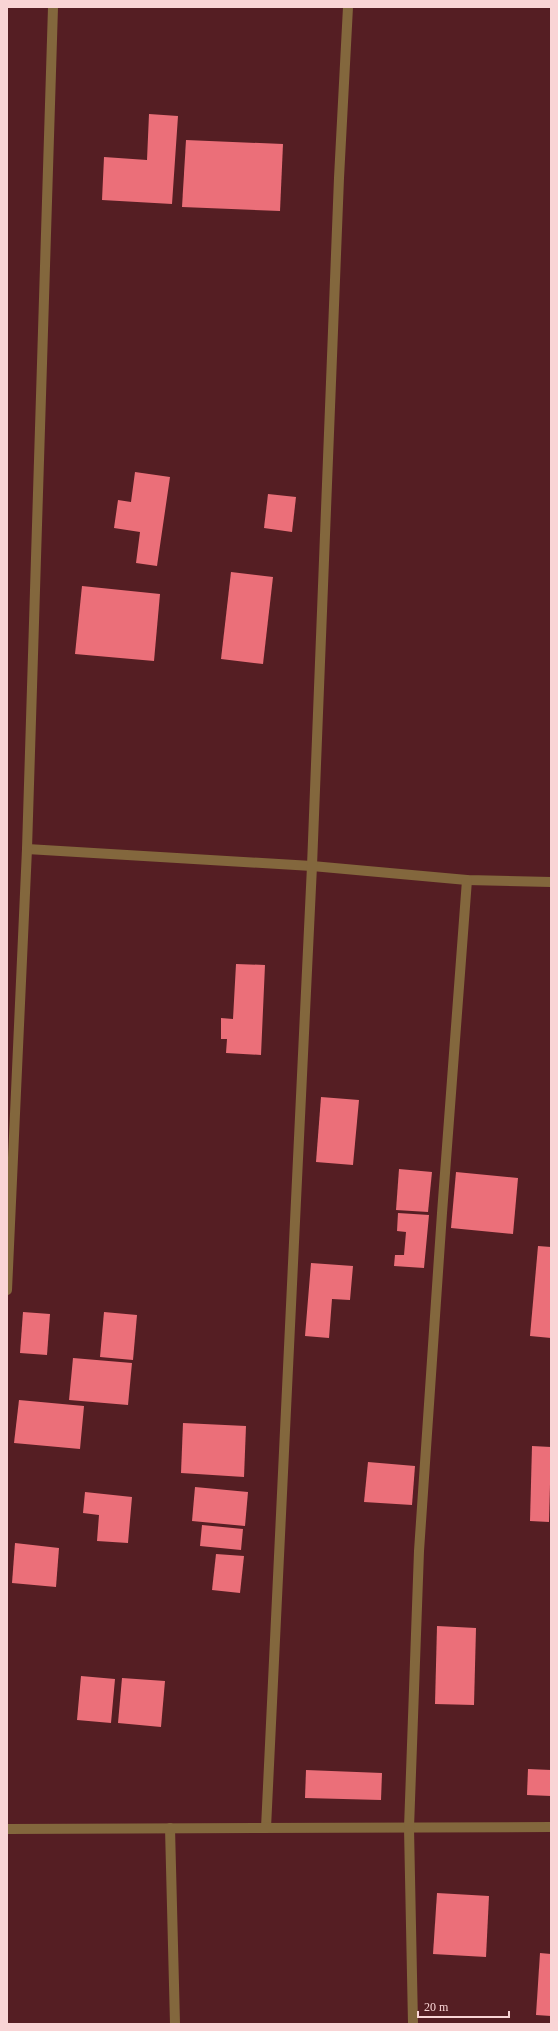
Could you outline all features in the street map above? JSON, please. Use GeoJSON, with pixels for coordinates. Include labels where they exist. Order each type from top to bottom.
{"type":"FeatureCollection","features":[{"type":"Feature","properties":{"kind":"street"},"geometry":{"type":"LineString","coordinates":[[7,1290],[27,848],[53,7]]}},
{"type":"Feature","properties":{"kind":"street"},"geometry":{"type":"LineString","coordinates":[[266,1828],[312,866],[339,178],[348,7]]}},
{"type":"Feature","properties":{"kind":"street"},"geometry":{"type":"LineString","coordinates":[[27,848],[312,866],[467,880],[551,882]]}},
{"type":"Feature","properties":{"kind":"street"},"geometry":{"type":"LineString","coordinates":[[413,2024],[410,1828],[420,1551],[442,1213],[467,880]]}},
{"type":"Feature","properties":{"kind":"street"},"geometry":{"type":"LineString","coordinates":[[7,1829],[551,1827]]}},
{"type":"Feature","properties":{"kind":"street"},"geometry":{"type":"LineString","coordinates":[[170,1828],[175,2024]]}},
{"type":"Feature","properties":{"kind":"building"},"geometry":{"type":"Polygon","coordinates":[[[149,114],[178,116],[172,204],[102,200],[104,157],[147,160],[149,114]]]}},
{"type":"Feature","properties":{"kind":"building"},"geometry":{"type":"Polygon","coordinates":[[[186,140],[283,144],[280,211],[182,207],[186,140]]]}},
{"type":"Feature","properties":{"kind":"building"},"geometry":{"type":"Polygon","coordinates":[[[135,472],[170,477],[157,566],[136,563],[140,532],[114,528],[118,500],[131,502],[135,472]]]}},
{"type":"Feature","properties":{"kind":"building"},"geometry":{"type":"Polygon","coordinates":[[[268,494],[296,497],[292,532],[264,528],[268,494]]]}},
{"type":"Feature","properties":{"kind":"building"},"geometry":{"type":"Polygon","coordinates":[[[231,572],[273,577],[263,664],[221,659],[231,572]]]}},
{"type":"Feature","properties":{"kind":"building"},"geometry":{"type":"Polygon","coordinates":[[[82,586],[160,594],[154,661],[75,654],[82,586]]]}},
{"type":"Feature","properties":{"kind":"building"},"geometry":{"type":"Polygon","coordinates":[[[236,964],[265,965],[261,1055],[226,1053],[227,1039],[221,1039],[221,1018],[233,1019],[236,964]]]}},
{"type":"Feature","properties":{"kind":"building"},"geometry":{"type":"Polygon","coordinates":[[[321,1097],[359,1100],[353,1165],[316,1162],[321,1097]]]}},
{"type":"Feature","properties":{"kind":"building"},"geometry":{"type":"Polygon","coordinates":[[[399,1169],[432,1172],[428,1212],[396,1210],[399,1169]]]}},
{"type":"Feature","properties":{"kind":"building"},"geometry":{"type":"Polygon","coordinates":[[[456,1172],[518,1178],[513,1234],[451,1228],[456,1172]]]}},
{"type":"Feature","properties":{"kind":"building"},"geometry":{"type":"Polygon","coordinates":[[[398,1213],[429,1215],[424,1268],[394,1266],[395,1255],[404,1255],[406,1232],[397,1231],[398,1213]]]}},
{"type":"Feature","properties":{"kind":"building"},"geometry":{"type":"Polygon","coordinates":[[[538,1246],[551,1247],[551,1338],[530,1336],[538,1246]]]}},
{"type":"Feature","properties":{"kind":"building"},"geometry":{"type":"Polygon","coordinates":[[[311,1263],[353,1266],[350,1300],[332,1299],[329,1338],[305,1336],[311,1263]]]}},
{"type":"Feature","properties":{"kind":"building"},"geometry":{"type":"Polygon","coordinates":[[[23,1312],[50,1314],[47,1355],[20,1353],[23,1312]]]}},
{"type":"Feature","properties":{"kind":"building"},"geometry":{"type":"Polygon","coordinates":[[[104,1312],[137,1315],[133,1360],[100,1357],[104,1312]]]}},
{"type":"Feature","properties":{"kind":"building"},"geometry":{"type":"Polygon","coordinates":[[[73,1358],[132,1363],[128,1405],[69,1400],[73,1358]]]}},
{"type":"Feature","properties":{"kind":"building"},"geometry":{"type":"Polygon","coordinates":[[[19,1400],[84,1406],[80,1449],[14,1443],[19,1400]]]}},
{"type":"Feature","properties":{"kind":"building"},"geometry":{"type":"Polygon","coordinates":[[[183,1423],[246,1426],[244,1477],[181,1473],[183,1423]]]}},
{"type":"Feature","properties":{"kind":"building"},"geometry":{"type":"Polygon","coordinates":[[[532,1446],[551,1447],[549,1522],[530,1521],[532,1446]]]}},
{"type":"Feature","properties":{"kind":"building"},"geometry":{"type":"Polygon","coordinates":[[[368,1462],[415,1466],[412,1505],[364,1502],[368,1462]]]}},
{"type":"Feature","properties":{"kind":"building"},"geometry":{"type":"Polygon","coordinates":[[[195,1487],[248,1492],[245,1526],[192,1521],[195,1487]]]}},
{"type":"Feature","properties":{"kind":"building"},"geometry":{"type":"Polygon","coordinates":[[[85,1492],[132,1497],[128,1543],[97,1541],[99,1515],[83,1513],[85,1492]]]}},
{"type":"Feature","properties":{"kind":"building"},"geometry":{"type":"Polygon","coordinates":[[[202,1525],[243,1529],[241,1550],[200,1546],[202,1525]]]}},
{"type":"Feature","properties":{"kind":"building"},"geometry":{"type":"Polygon","coordinates":[[[15,1543],[59,1548],[56,1587],[12,1583],[15,1543]]]}},
{"type":"Feature","properties":{"kind":"building"},"geometry":{"type":"Polygon","coordinates":[[[216,1554],[244,1556],[240,1593],[212,1590],[216,1554]]]}},
{"type":"Feature","properties":{"kind":"building"},"geometry":{"type":"Polygon","coordinates":[[[437,1626],[476,1628],[474,1705],[435,1704],[437,1626]]]}},
{"type":"Feature","properties":{"kind":"building"},"geometry":{"type":"Polygon","coordinates":[[[81,1676],[115,1679],[111,1723],[77,1720],[81,1676]]]}},
{"type":"Feature","properties":{"kind":"building"},"geometry":{"type":"Polygon","coordinates":[[[122,1678],[165,1681],[161,1727],[118,1723],[122,1678]]]}},
{"type":"Feature","properties":{"kind":"building"},"geometry":{"type":"Polygon","coordinates":[[[528,1769],[551,1770],[551,1796],[527,1795],[528,1769]]]}},
{"type":"Feature","properties":{"kind":"building"},"geometry":{"type":"Polygon","coordinates":[[[306,1770],[382,1773],[381,1800],[305,1798],[306,1770]]]}},
{"type":"Feature","properties":{"kind":"building"},"geometry":{"type":"Polygon","coordinates":[[[437,1893],[489,1896],[486,1957],[433,1954],[437,1893]]]}},
{"type":"Feature","properties":{"kind":"building"},"geometry":{"type":"Polygon","coordinates":[[[540,1953],[551,1954],[551,2016],[536,2015],[540,1953]]]}}]}
